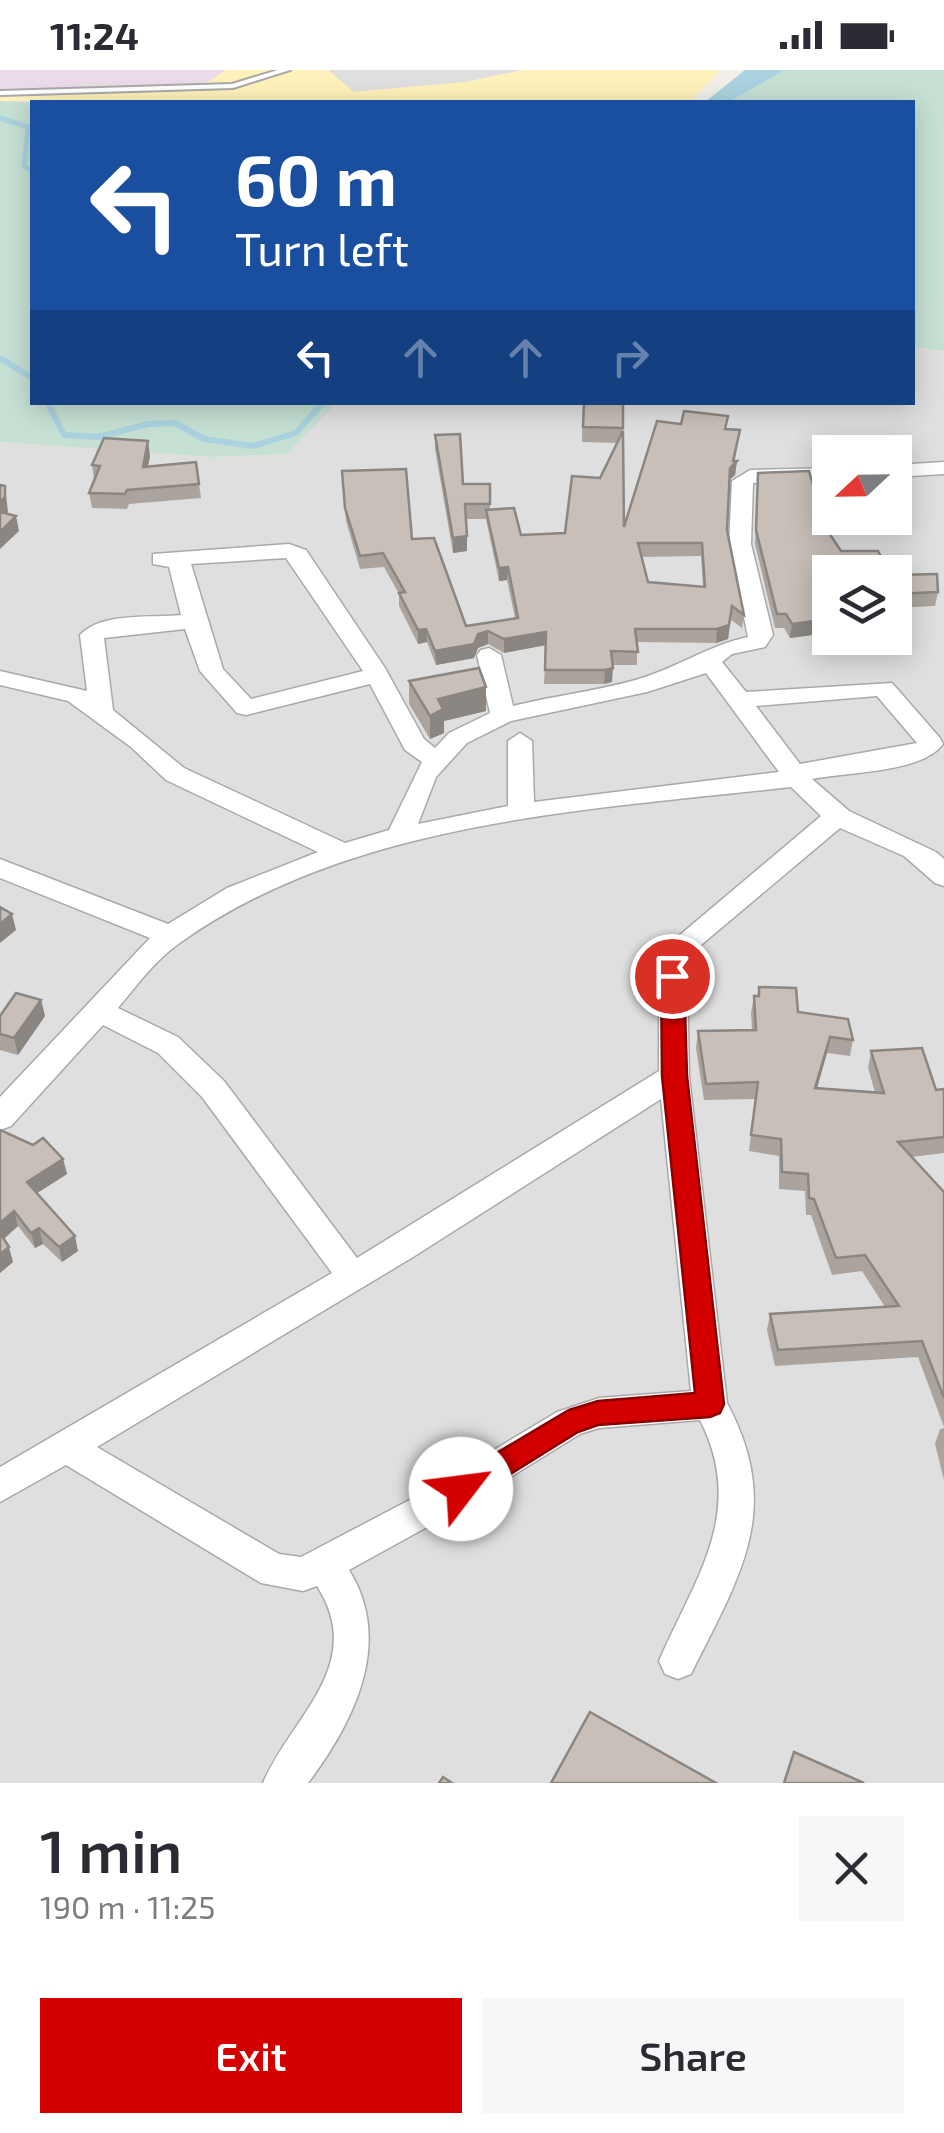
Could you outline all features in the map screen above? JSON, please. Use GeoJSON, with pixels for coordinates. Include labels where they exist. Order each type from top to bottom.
{"type":"FeatureCollection","features":[{"type":"Feature","properties":{"kind":"street"},"geometry":{"type":"LineString","coordinates":[[912,470],[944,468]]}},
{"type":"Feature","properties":{"kind":"street"},"geometry":{"type":"LineString","coordinates":[[399,838],[425,774],[458,738],[503,716],[601,692],[639,688],[699,668],[724,648],[757,642],[760,635],[741,569],[735,531],[743,481],[750,476],[812,474]]}},
{"type":"Feature","properties":{"kind":"street"},"geometry":{"type":"LineString","coordinates":[[373,676],[246,708],[212,671],[170,558],[289,551],[298,555],[372,668],[414,744],[436,760]]}},
{"type":"Feature","properties":{"kind":"street"},"geometry":{"type":"LineString","coordinates":[[101,712],[92,636],[108,628],[194,621]]}},
{"type":"Feature","properties":{"kind":"street"},"geometry":{"type":"LineString","coordinates":[[489,655],[503,716]]}},
{"type":"Feature","properties":{"kind":"street"},"geometry":{"type":"LineString","coordinates":[[707,659],[798,775],[837,816],[939,865]]}},
{"type":"Feature","properties":{"kind":"street"},"geometry":{"type":"LineString","coordinates":[[0,678],[76,696],[189,783],[341,852]]}},
{"type":"Feature","properties":{"kind":"street"},"geometry":{"type":"LineString","coordinates":[[5,1104],[170,936],[255,886],[341,852],[521,814],[918,754],[931,744],[883,688],[737,700]]}},
{"type":"Feature","properties":{"kind":"street"},"geometry":{"type":"LineString","coordinates":[[520,741],[521,814]]}},
{"type":"Feature","properties":{"kind":"street"},"geometry":{"type":"LineString","coordinates":[[678,1661],[727,1558],[739,1498],[732,1453],[710,1404],[674,1076],[672,976],[682,945],[775,872],[837,816]]}},
{"type":"Feature","properties":{"kind":"street"},"geometry":{"type":"LineString","coordinates":[[0,868],[170,936]]}},
{"type":"Feature","properties":{"kind":"street"},"geometry":{"type":"LineString","coordinates":[[100,1011],[168,1045],[212,1089],[353,1277]]}},
{"type":"Feature","properties":{"kind":"street"},"geometry":{"type":"LineString","coordinates":[[0,1486],[353,1277],[674,1076]]}},
{"type":"Feature","properties":{"kind":"street"},"geometry":{"type":"LineString","coordinates":[[65,1446],[274,1571],[303,1574],[466,1486],[569,1423],[598,1413],[710,1404]]}},
{"type":"Feature","properties":{"kind":"street"},"geometry":{"type":"LineString","coordinates":[[283,1783],[337,1704],[351,1652],[346,1603],[324,1564]]}},
{"type":"Feature","properties":{"kind":"lane"},"geometry":{"type":"LineString","coordinates":[[0,94],[234,86],[286,70]]}},
{"type":"Feature","properties":{"kind":"shaded area"},"geometry":{"type":"Polygon","coordinates":[[[0,70],[226,70],[208,82],[188,84],[0,90],[0,70]]]}},
{"type":"Feature","properties":{"kind":"shaded area"},"geometry":{"type":"Polygon","coordinates":[[[328,70],[524,70],[465,82],[353,92],[328,70]]]}},
{"type":"Feature","properties":{"kind":"shaded area"},"geometry":{"type":"Polygon","coordinates":[[[915,347],[944,351],[944,1783],[0,1783],[0,442],[213,457],[287,454],[333,405],[915,405],[915,347]]]}},
{"type":"Feature","properties":{"kind":"green space"},"geometry":{"type":"Polygon","coordinates":[[[785,70],[944,70],[944,351],[915,347],[915,100],[732,100],[785,70]]]}},
{"type":"Feature","properties":{"kind":"green space"},"geometry":{"type":"Polygon","coordinates":[[[0,101],[30,102],[30,405],[334,405],[287,454],[213,457],[0,442],[0,101]]]}},
{"type":"Feature","properties":{"kind":"sand"},"geometry":{"type":"Polygon","coordinates":[[[226,70],[328,70],[354,92],[465,82],[524,70],[720,70],[692,100],[0,101],[0,90],[208,82],[226,70]]]}},
{"type":"Feature","properties":{"kind":"water"},"geometry":{"type":"Polygon","coordinates":[[[745,70],[785,70],[732,100],[708,100],[745,70]]]}},
{"type":"Feature","properties":{"kind":"building"},"geometry":{"type":"Polygon","coordinates":[[[584,405],[623,405],[623,428],[583,427],[584,405]]]}},
{"type":"Feature","properties":{"kind":"building"},"geometry":{"type":"Polygon","coordinates":[[[684,411],[728,416],[725,429],[740,430],[733,461],[737,461],[730,468],[727,530],[744,615],[732,606],[729,625],[717,629],[635,629],[638,652],[611,651],[613,668],[605,670],[545,670],[546,632],[504,639],[488,631],[478,634],[474,644],[435,651],[426,629],[418,630],[399,593],[405,592],[383,553],[360,556],[345,508],[342,471],[406,469],[412,539],[434,538],[466,626],[518,618],[508,567],[499,568],[486,510],[514,508],[521,535],[565,533],[572,476],[600,478],[623,431],[624,527],[657,421],[681,424],[684,411]],[[638,543],[648,582],[705,587],[702,543],[638,543]]]}},
{"type":"Feature","properties":{"kind":"building"},"geometry":{"type":"Polygon","coordinates":[[[460,434],[463,484],[490,484],[490,504],[465,504],[467,536],[453,538],[435,435],[460,434]]]}},
{"type":"Feature","properties":{"kind":"building"},"geometry":{"type":"Polygon","coordinates":[[[104,438],[148,441],[143,467],[196,462],[199,484],[127,490],[125,494],[89,493],[100,466],[92,465],[104,438]]]}},
{"type":"Feature","properties":{"kind":"building"},"geometry":{"type":"Polygon","coordinates":[[[809,471],[812,535],[830,535],[841,551],[878,551],[880,555],[812,555],[812,621],[792,624],[786,614],[777,614],[756,530],[758,473],[809,471]]]}},
{"type":"Feature","properties":{"kind":"building"},"geometry":{"type":"Polygon","coordinates":[[[0,485],[5,486],[5,497],[0,502],[0,485]]]}},
{"type":"Feature","properties":{"kind":"building"},"geometry":{"type":"Polygon","coordinates":[[[0,512],[16,516],[0,532],[0,512]]]}},
{"type":"Feature","properties":{"kind":"building"},"geometry":{"type":"Polygon","coordinates":[[[937,574],[938,592],[912,593],[912,575],[937,574]]]}},
{"type":"Feature","properties":{"kind":"building"},"geometry":{"type":"Polygon","coordinates":[[[479,668],[486,687],[438,699],[443,709],[430,716],[409,681],[479,668]]]}},
{"type":"Feature","properties":{"kind":"building"},"geometry":{"type":"Polygon","coordinates":[[[0,907],[12,914],[0,924],[0,907]]]}},
{"type":"Feature","properties":{"kind":"building"},"geometry":{"type":"Polygon","coordinates":[[[759,987],[796,988],[798,1012],[848,1019],[853,1040],[830,1037],[815,1088],[884,1093],[871,1051],[922,1048],[936,1090],[944,1089],[944,1137],[898,1142],[944,1192],[944,1398],[922,1341],[778,1350],[770,1314],[899,1306],[865,1255],[836,1258],[814,1199],[809,1198],[808,1174],[782,1172],[781,1139],[751,1135],[758,1082],[706,1084],[698,1031],[756,1030],[754,996],[759,996],[759,987]]]}},
{"type":"Feature","properties":{"kind":"building"},"geometry":{"type":"Polygon","coordinates":[[[16,993],[41,1000],[14,1038],[0,1034],[0,1016],[16,993]]]}},
{"type":"Feature","properties":{"kind":"building"},"geometry":{"type":"Polygon","coordinates":[[[0,1130],[33,1145],[43,1138],[63,1159],[27,1182],[75,1236],[59,1247],[39,1228],[31,1233],[14,1211],[0,1223],[0,1130]]]}},
{"type":"Feature","properties":{"kind":"building"},"geometry":{"type":"Polygon","coordinates":[[[0,1237],[9,1247],[0,1254],[0,1237]]]}},
{"type":"Feature","properties":{"kind":"building"},"geometry":{"type":"Polygon","coordinates":[[[590,1712],[716,1783],[551,1783],[590,1712]]]}},
{"type":"Feature","properties":{"kind":"building"},"geometry":{"type":"Polygon","coordinates":[[[794,1752],[864,1783],[784,1783],[794,1752]]]}},
{"type":"Feature","properties":{"kind":"waterway"},"geometry":{"type":"LineString","coordinates":[[0,118],[28,127],[24,166],[30,170]]}},
{"type":"Feature","properties":{"kind":"waterway"},"geometry":{"type":"LineString","coordinates":[[0,358],[30,377]]}},
{"type":"Feature","properties":{"kind":"waterway"},"geometry":{"type":"LineString","coordinates":[[49,405],[64,435],[98,437],[148,424],[175,423],[204,439],[253,446],[296,433],[320,405]]}},
{"type":"Feature","properties":{"kind":"route"},"geometry":{"type":"LineString","coordinates":[[461,1489],[569,1423],[598,1413],[710,1404],[674,1076],[672,976]]}}]}
